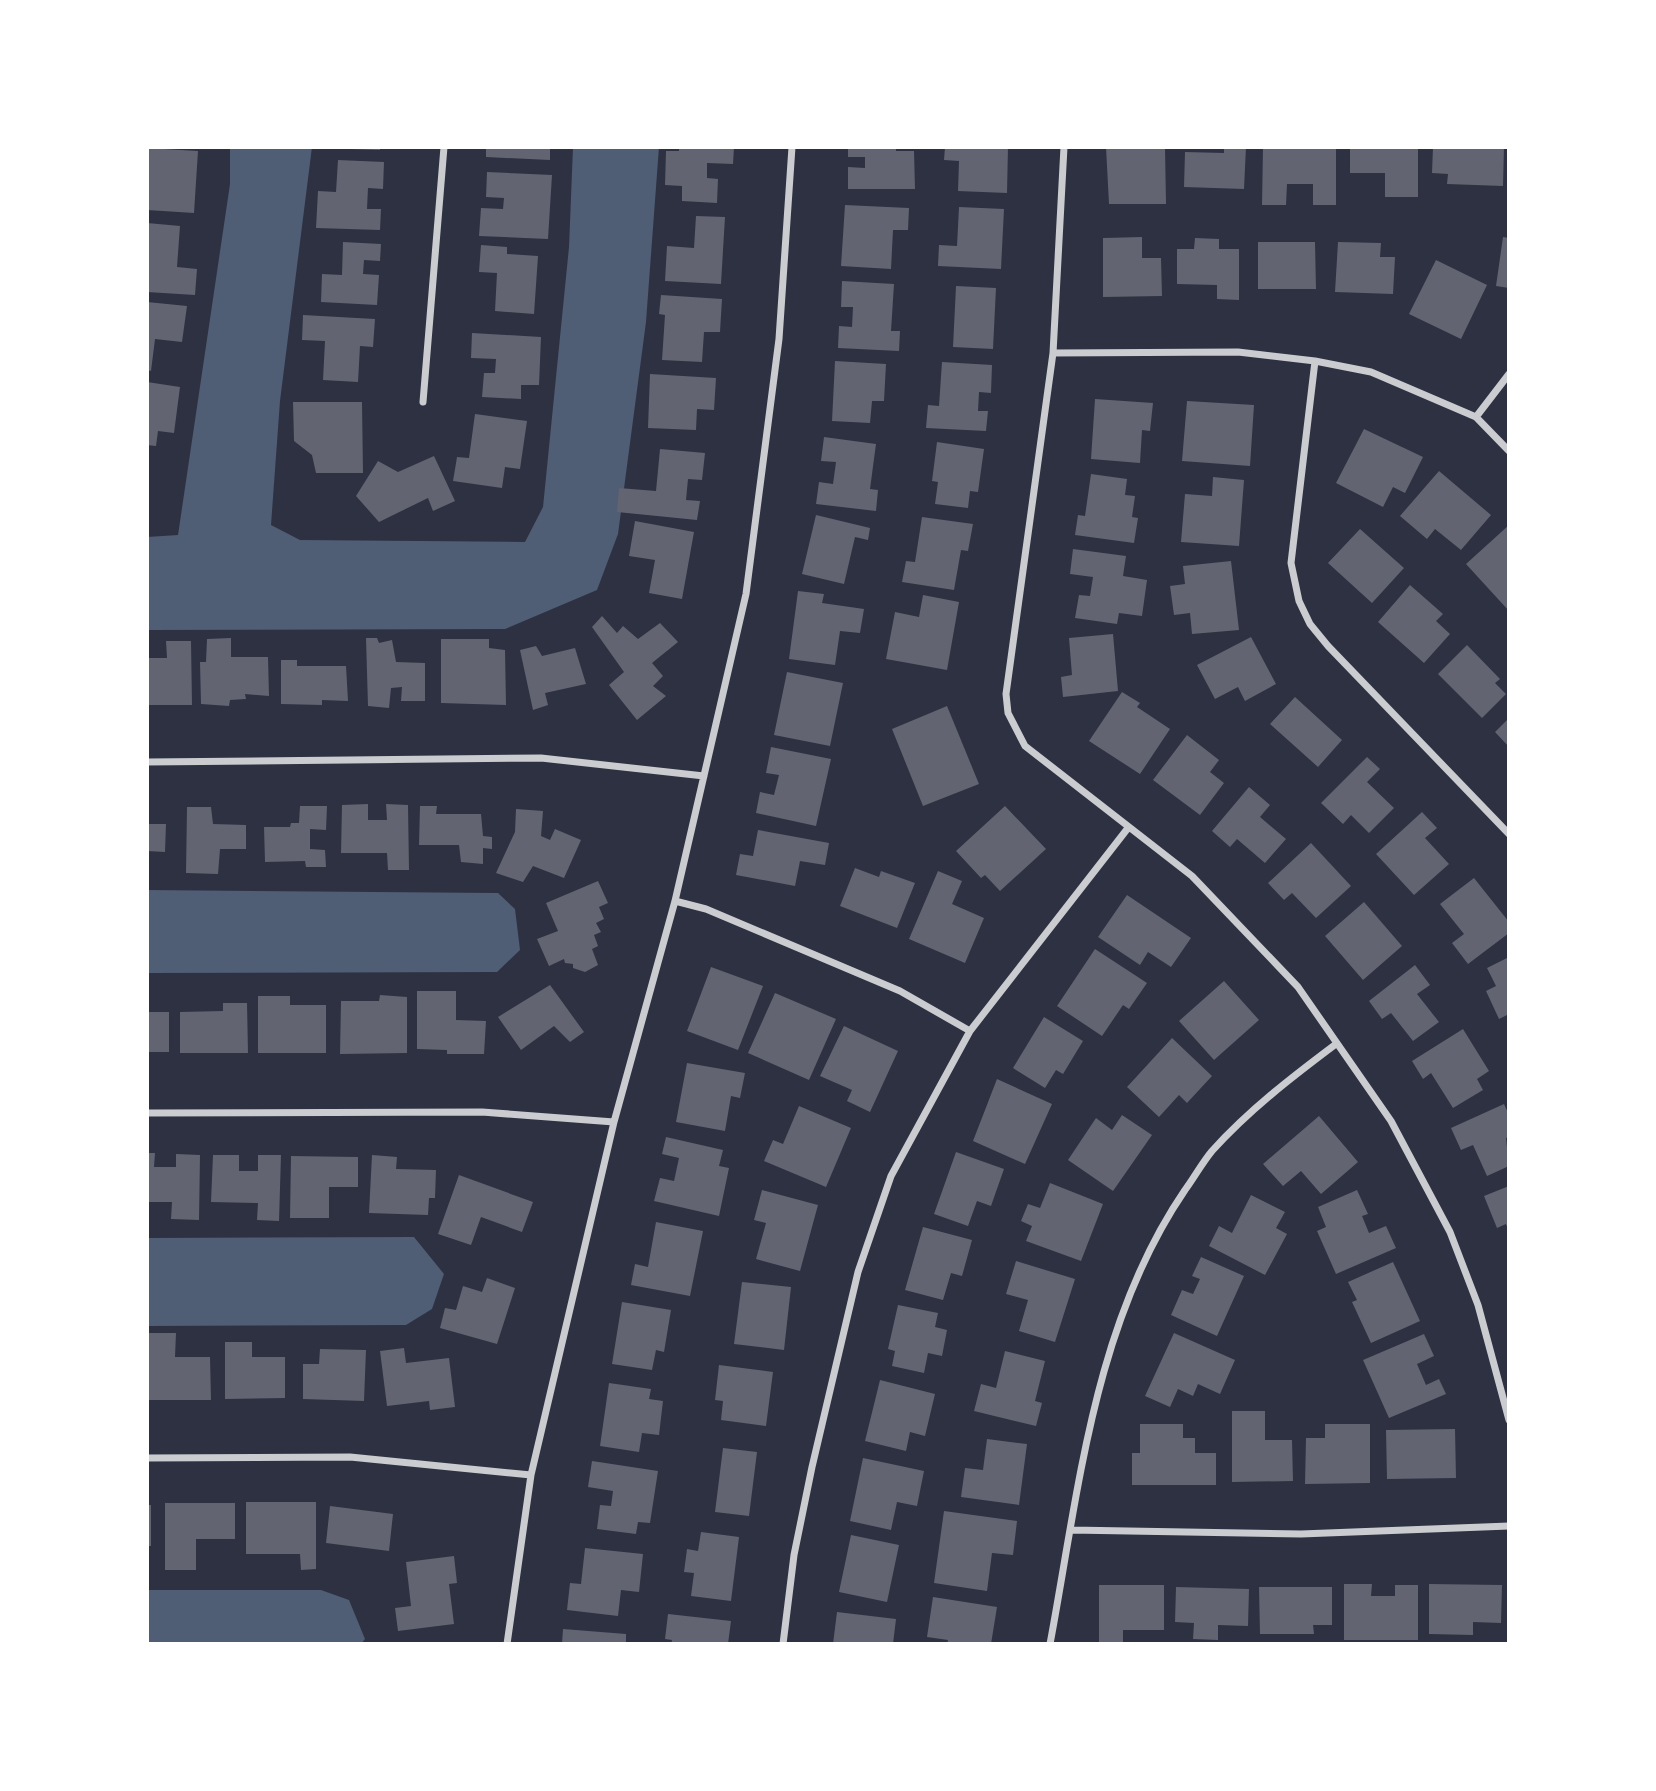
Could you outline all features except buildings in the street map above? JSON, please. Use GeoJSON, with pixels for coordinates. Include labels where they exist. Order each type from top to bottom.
{"type":"FeatureCollection","features":[{"type":"Feature","properties":{"kind":"street"},"geometry":{"type":"LineString","coordinates":[[424,402],[444,147]]}},
{"type":"Feature","properties":{"kind":"street"},"geometry":{"type":"LineString","coordinates":[[507,1644],[531,1475],[614,1122],[675,901],[746,594],[779,339],[792,147]]}},
{"type":"Feature","properties":{"kind":"street"},"geometry":{"type":"LineString","coordinates":[[1064,147],[1053,353],[1006,694],[1008,713],[1025,746],[1192,876],[1298,987],[1391,1121],[1450,1232],[1478,1305],[1509,1420]]}},
{"type":"Feature","properties":{"kind":"street"},"geometry":{"type":"LineString","coordinates":[[1053,353],[1238,352],[1315,361],[1371,372],[1476,417],[1509,451]]}},
{"type":"Feature","properties":{"kind":"street"},"geometry":{"type":"LineString","coordinates":[[1315,361],[1291,563],[1299,601],[1310,624],[1328,646],[1509,834]]}},
{"type":"Feature","properties":{"kind":"street"},"geometry":{"type":"LineString","coordinates":[[1476,417],[1509,374]]}},
{"type":"Feature","properties":{"kind":"street"},"geometry":{"type":"LineString","coordinates":[[147,762],[541,758],[704,776]]}},
{"type":"Feature","properties":{"kind":"street"},"geometry":{"type":"LineString","coordinates":[[783,1644],[794,1555],[858,1272],[891,1176],[970,1031],[1128,828]]}},
{"type":"Feature","properties":{"kind":"street"},"geometry":{"type":"LineString","coordinates":[[675,901],[706,909],[900,991],[970,1031]]}},
{"type":"Feature","properties":{"kind":"street"},"geometry":{"type":"LineString","coordinates":[[1050,1644],[1097,1395],[1112,1340],[1132,1284],[1161,1225],[1210,1153],[1266,1097],[1336,1044]]}},
{"type":"Feature","properties":{"kind":"street"},"geometry":{"type":"LineString","coordinates":[[147,1113],[482,1112],[614,1122]]}},
{"type":"Feature","properties":{"kind":"street"},"geometry":{"type":"LineString","coordinates":[[147,1458],[350,1457],[531,1475]]}},
{"type":"Feature","properties":{"kind":"street"},"geometry":{"type":"LineString","coordinates":[[1071,1530],[1301,1534],[1509,1526]]}},
{"type":"Feature","properties":{"kind":"water"},"geometry":{"type":"Polygon","coordinates":[[[230,147],[312,147],[280,401],[271,525],[300,540],[525,542],[543,507],[569,247],[573,147],[659,147],[646,322],[618,534],[597,590],[505,629],[147,630],[147,537],[178,535],[230,184],[230,147]]]}},
{"type":"Feature","properties":{"kind":"water"},"geometry":{"type":"Polygon","coordinates":[[[147,890],[498,893],[515,909],[520,950],[497,972],[147,973],[147,890]]]}},
{"type":"Feature","properties":{"kind":"water"},"geometry":{"type":"Polygon","coordinates":[[[414,1237],[444,1274],[432,1309],[406,1325],[147,1326],[147,1238],[414,1237]]]}},
{"type":"Feature","properties":{"kind":"water"},"geometry":{"type":"Polygon","coordinates":[[[147,1590],[321,1590],[349,1600],[365,1639],[361,1644],[147,1644],[147,1590]]]}}]}
